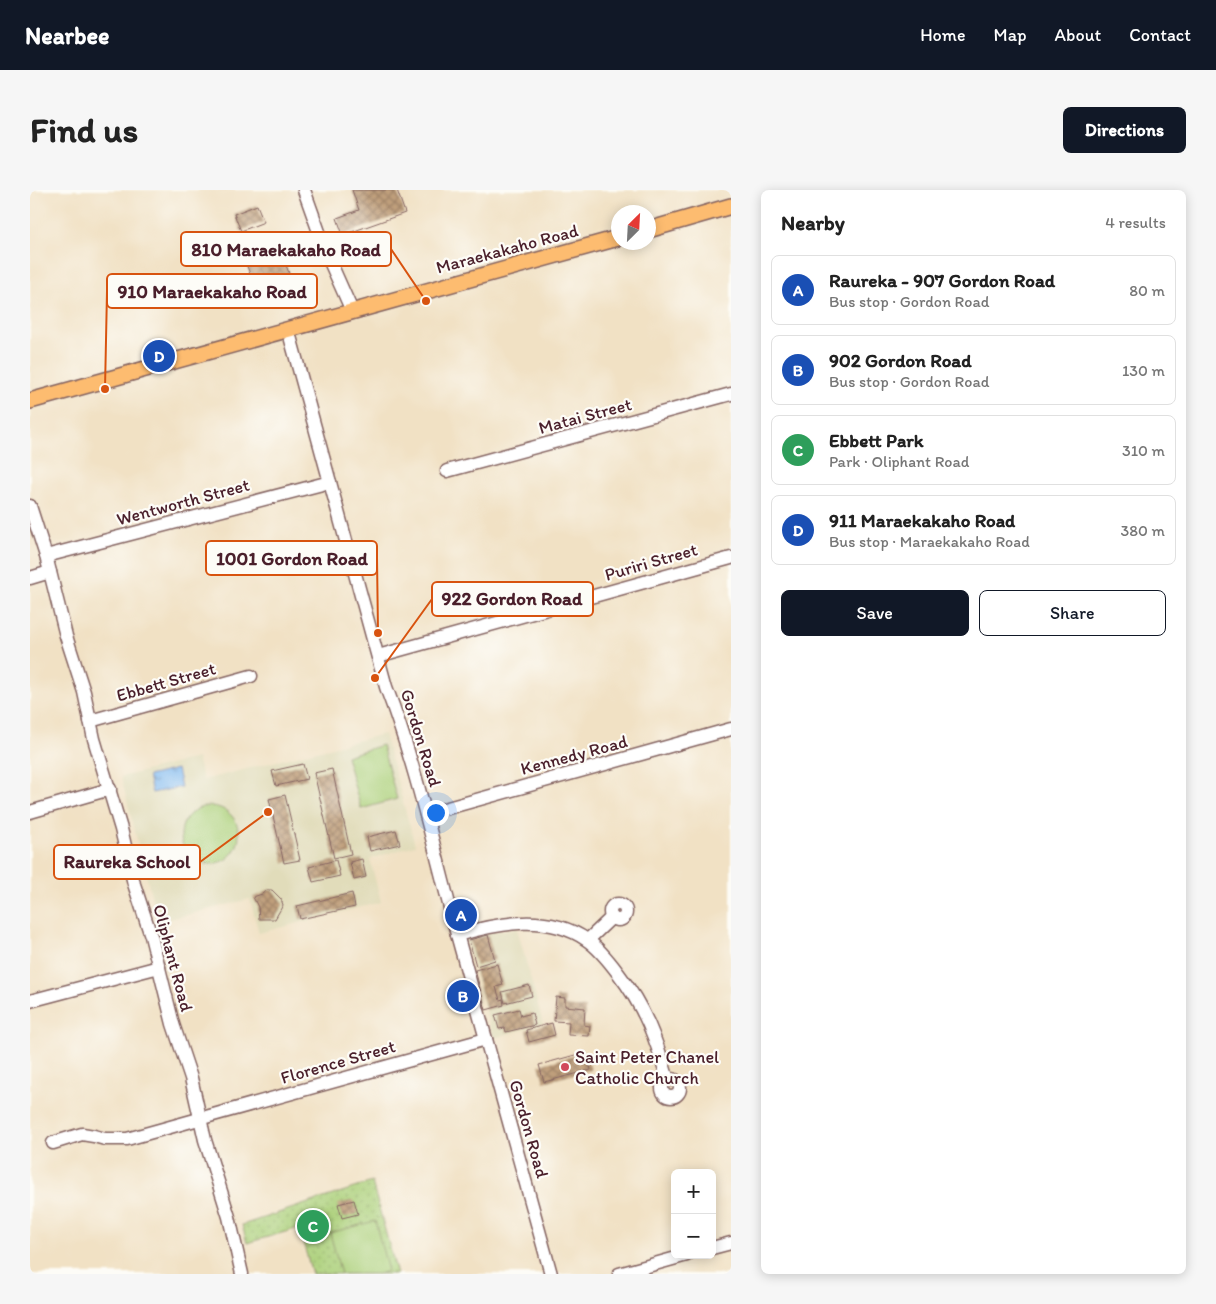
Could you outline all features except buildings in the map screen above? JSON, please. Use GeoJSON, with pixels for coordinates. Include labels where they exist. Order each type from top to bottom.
{"type":"FeatureCollection","features":[{"type":"Feature","properties":{"kind":"main road"},"geometry":{"type":"LineString","coordinates":[[656,228],[731,206]]}},
{"type":"Feature","properties":{"kind":"main road","name":"Maraekakaho Road"},"geometry":{"type":"LineString","coordinates":[[30,401],[611,240]]}},
{"type":"Feature","properties":{"kind":"street"},"geometry":{"type":"LineString","coordinates":[[304,190],[328,257],[352,311]]}},
{"type":"Feature","properties":{"kind":"street","name":"Gordon Road"},"geometry":{"type":"LineString","coordinates":[[288,329],[386,687],[400,722],[426,814],[457,936],[551,1274]]}},
{"type":"Feature","properties":{"kind":"street","name":"Matai Street"},"geometry":{"type":"LineString","coordinates":[[447,471],[731,394]]}},
{"type":"Feature","properties":{"kind":"street","name":"Wentworth Street"},"geometry":{"type":"LineString","coordinates":[[46,556],[330,482]]}},
{"type":"Feature","properties":{"kind":"street","name":"Oliphant Road"},"geometry":{"type":"LineString","coordinates":[[30,506],[84,692],[100,762],[110,789],[173,1024],[191,1078],[200,1120],[229,1217],[242,1274]]}},
{"type":"Feature","properties":{"kind":"street","name":"Puriri Street"},"geometry":{"type":"LineString","coordinates":[[378,656],[731,558]]}},
{"type":"Feature","properties":{"kind":"street"},"geometry":{"type":"LineString","coordinates":[[30,578],[50,572]]}},
{"type":"Feature","properties":{"kind":"street","name":"Ebbett Street"},"geometry":{"type":"LineString","coordinates":[[90,721],[251,676]]}},
{"type":"Feature","properties":{"kind":"street","name":"Kennedy Road"},"geometry":{"type":"LineString","coordinates":[[426,814],[731,729]]}},
{"type":"Feature","properties":{"kind":"street"},"geometry":{"type":"LineString","coordinates":[[30,812],[110,789]]}},
{"type":"Feature","properties":{"kind":"street"},"geometry":{"type":"LineString","coordinates":[[588,940],[612,917]]}},
{"type":"Feature","properties":{"kind":"street"},"geometry":{"type":"LineString","coordinates":[[457,936],[489,926],[533,923],[558,927],[588,940],[611,964],[641,1008],[658,1042],[668,1080]]}},
{"type":"Feature","properties":{"kind":"street"},"geometry":{"type":"LineString","coordinates":[[30,1001],[159,967]]}},
{"type":"Feature","properties":{"kind":"street","name":"Florence Street"},"geometry":{"type":"LineString","coordinates":[[52,1142],[82,1134],[110,1140],[127,1139],[486,1038]]}},
{"type":"Feature","properties":{"kind":"street"},"geometry":{"type":"LineString","coordinates":[[716,1247],[731,1243]]}},
{"type":"Feature","properties":{"kind":"street"},"geometry":{"type":"LineString","coordinates":[[620,1274],[673,1259]]}},
{"type":"Feature","properties":{"kind":"shaded area"},"geometry":{"type":"Polygon","coordinates":[[[384,734],[415,845],[370,859],[381,902],[259,933],[250,899],[158,922],[121,777],[197,758],[203,780],[384,734]]]}},
{"type":"Feature","properties":{"kind":"shaded area"},"geometry":{"type":"Polygon","coordinates":[[[517,928],[543,1024],[493,1038],[466,941],[470,935],[517,928]]]}},
{"type":"Feature","properties":{"kind":"green space"},"geometry":{"type":"Polygon","coordinates":[[[382,745],[397,799],[361,809],[346,756],[382,745]]]}},
{"type":"Feature","properties":{"kind":"green space"},"geometry":{"type":"Polygon","coordinates":[[[210,806],[221,808],[234,819],[239,835],[237,846],[226,859],[210,864],[199,862],[186,851],[181,835],[183,824],[194,811],[210,806]]]}},
{"type":"Feature","properties":{"kind":"green space"},"geometry":{"type":"Polygon","coordinates":[[[372,1182],[397,1274],[312,1274],[299,1228],[247,1243],[242,1225],[372,1182]]]}},
{"type":"Feature","properties":{"kind":"green space"},"geometry":{"type":"Polygon","coordinates":[[[375,1221],[388,1271],[378,1274],[341,1274],[330,1233],[375,1221]]]}},
{"type":"Feature","properties":{"kind":"water"},"geometry":{"type":"Polygon","coordinates":[[[177,769],[181,787],[152,793],[148,776],[177,769]]]}},
{"type":"Feature","properties":{"kind":"place","name":"810 Maraekakaho Road"},"geometry":{"type":"Point","coordinates":[426,301]}},
{"type":"Feature","properties":{"kind":"place","name":"911 Maraekakaho Road"},"geometry":{"type":"Point","coordinates":[159,356]}},
{"type":"Feature","properties":{"kind":"place","name":"910 Maraekakaho Road"},"geometry":{"type":"Point","coordinates":[105,389]}},
{"type":"Feature","properties":{"kind":"place","name":"1001 Gordon Road"},"geometry":{"type":"Point","coordinates":[378,633]}},
{"type":"Feature","properties":{"kind":"place","name":"922 Gordon Road"},"geometry":{"type":"Point","coordinates":[375,678]}},
{"type":"Feature","properties":{"kind":"place","name":"Raureka School"},"geometry":{"type":"Point","coordinates":[268,812]}},
{"type":"Feature","properties":{"kind":"place","name":"Raureka - 907 Gordon Road"},"geometry":{"type":"Point","coordinates":[461,915]}},
{"type":"Feature","properties":{"kind":"place","name":"902 Gordon Road"},"geometry":{"type":"Point","coordinates":[463,996]}},
{"type":"Feature","properties":{"kind":"place","name":"Saint Peter Chanel Catholic Church"},"geometry":{"type":"Point","coordinates":[565,1067]}},
{"type":"Feature","properties":{"kind":"place","name":"Ebbett Park"},"geometry":{"type":"Point","coordinates":[313,1226]}}]}
